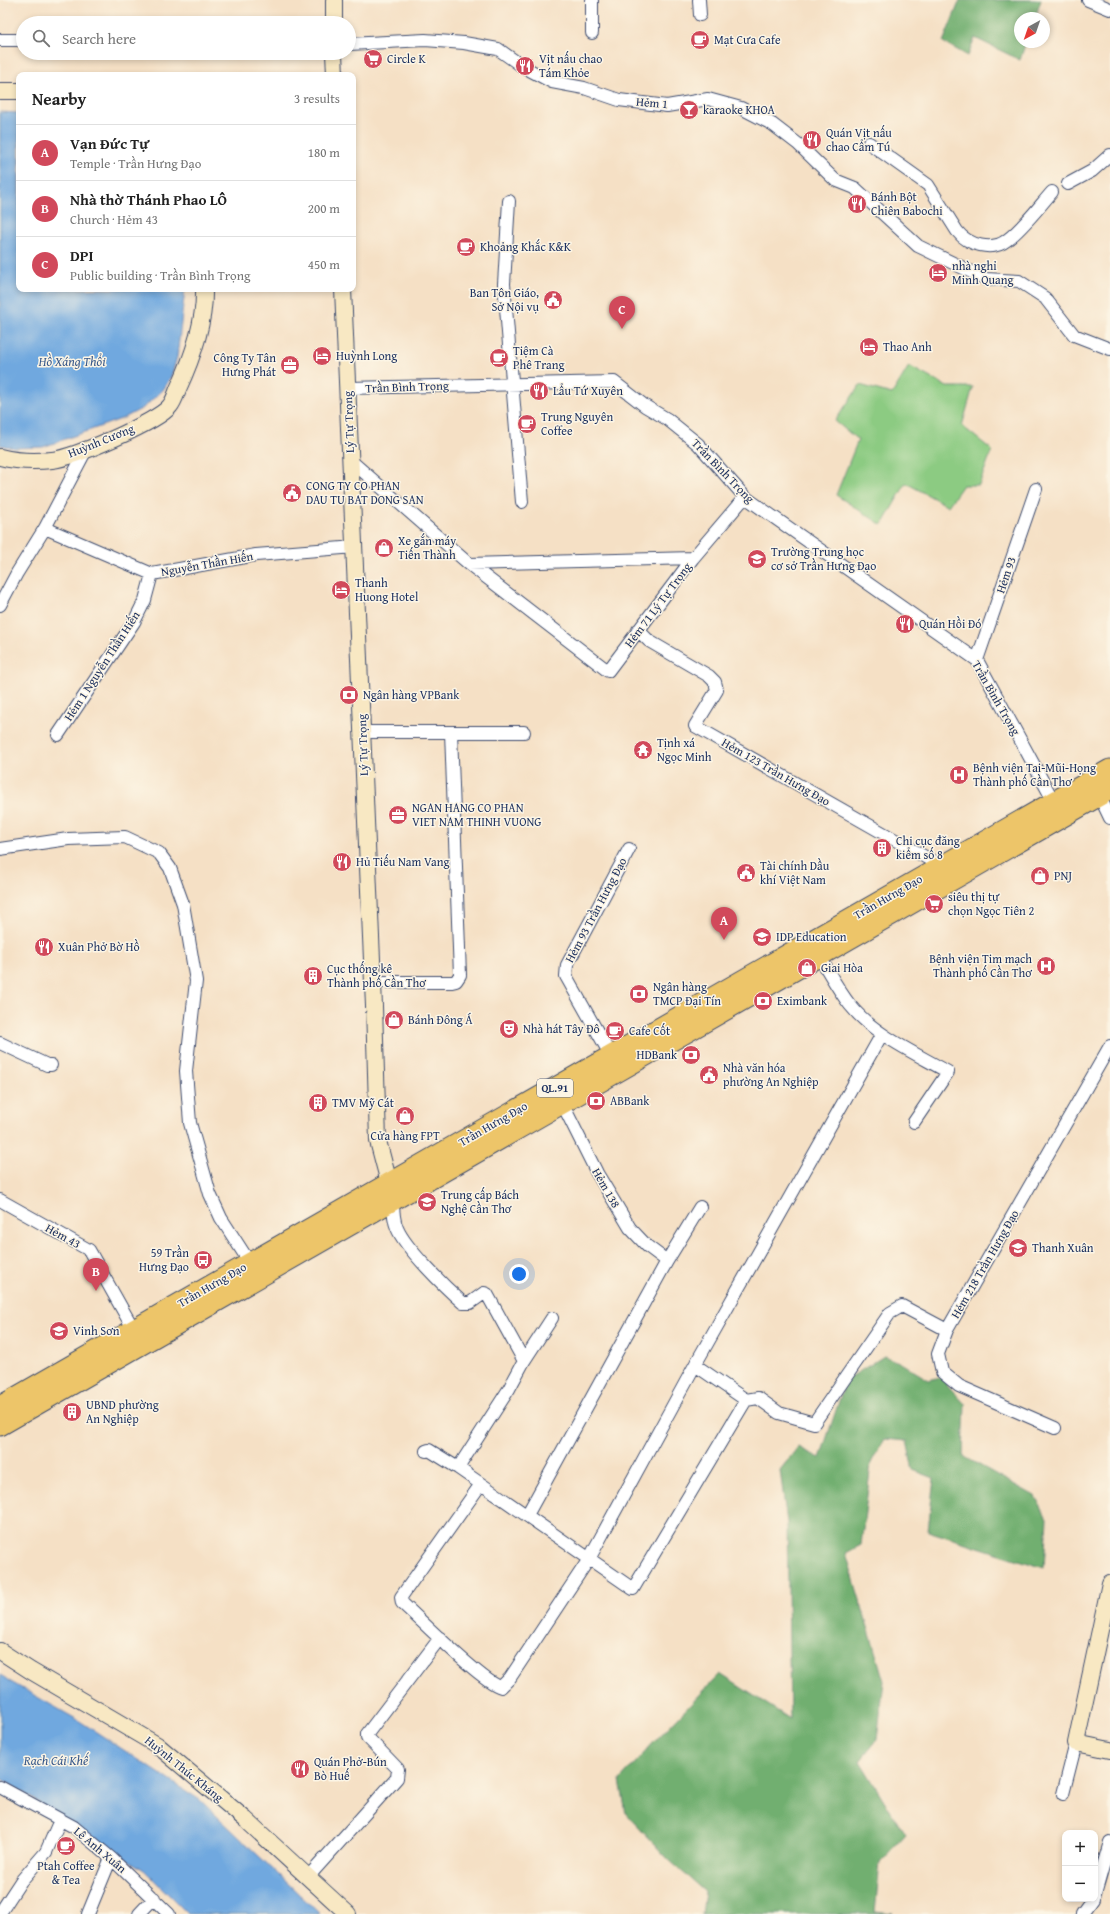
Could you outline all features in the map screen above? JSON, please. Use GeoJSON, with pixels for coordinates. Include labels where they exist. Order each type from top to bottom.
{"type":"FeatureCollection","features":[{"type":"Feature","properties":{"kind":"highway","name":"Trần Hưng Đạo"},"geometry":{"type":"LineString","coordinates":[[0,1425],[391,1191],[612,1056],[1110,770]]}},
{"type":"Feature","properties":{"kind":"highway","name":"Trần Hưng Đạo"},"geometry":{"type":"LineString","coordinates":[[0,1407],[250,1264],[562,1103],[1104,792]]}},
{"type":"Feature","properties":{"kind":"street"},"geometry":{"type":"LineString","coordinates":[[334,0],[334,16]]}},
{"type":"Feature","properties":{"kind":"street"},"geometry":{"type":"LineString","coordinates":[[592,0],[592,33]]}},
{"type":"Feature","properties":{"kind":"street"},"geometry":{"type":"LineString","coordinates":[[699,0],[700,15]]}},
{"type":"Feature","properties":{"kind":"street"},"geometry":{"type":"LineString","coordinates":[[1088,0],[1110,9]]}},
{"type":"Feature","properties":{"kind":"street"},"geometry":{"type":"LineString","coordinates":[[0,40],[16,40]]}},
{"type":"Feature","properties":{"kind":"street","name":"Hẻm 1"},"geometry":{"type":"LineString","coordinates":[[356,44],[425,40],[464,43],[498,49],[522,66],[552,82],[584,88],[619,100],[667,106],[708,99],[740,108],[772,124],[798,144],[835,180],[855,188],[918,246],[986,279],[1019,281],[1045,298],[1074,335],[1110,349]]}},
{"type":"Feature","properties":{"kind":"street"},"geometry":{"type":"LineString","coordinates":[[334,60],[335,72]]}},
{"type":"Feature","properties":{"kind":"street"},"geometry":{"type":"LineString","coordinates":[[0,91],[16,91]]}},
{"type":"Feature","properties":{"kind":"street"},"geometry":{"type":"LineString","coordinates":[[869,143],[928,185],[962,238],[972,243],[995,246],[1006,241],[1052,192]]}},
{"type":"Feature","properties":{"kind":"street"},"geometry":{"type":"LineString","coordinates":[[1068,184],[1092,171],[1110,155]]}},
{"type":"Feature","properties":{"kind":"street"},"geometry":{"type":"LineString","coordinates":[[509,201],[504,284],[522,502]]}},
{"type":"Feature","properties":{"kind":"street","name":"Huỳnh Cương"},"geometry":{"type":"LineString","coordinates":[[1,459],[24,461],[53,460],[122,435],[145,423],[170,406],[185,374],[198,336],[204,292]]}},
{"type":"Feature","properties":{"kind":"street","name":"Lý Tự Trọng"},"geometry":{"type":"LineString","coordinates":[[344,292],[378,1141],[391,1191]]}},
{"type":"Feature","properties":{"kind":"street","name":"Trần Bình Trọng"},"geometry":{"type":"LineString","coordinates":[[348,388],[614,382],[645,406],[667,419],[698,444],[745,497],[977,660],[1054,802]]}},
{"type":"Feature","properties":{"kind":"street"},"geometry":{"type":"LineString","coordinates":[[0,605],[17,573],[45,528],[87,448]]}},
{"type":"Feature","properties":{"kind":"street","name":"Hẻm 71 Lý Tự Trọng"},"geometry":{"type":"LineString","coordinates":[[350,460],[469,564],[608,672],[693,558]]}},
{"type":"Feature","properties":{"kind":"street","name":"Hẻm 93"},"geometry":{"type":"LineString","coordinates":[[977,660],[1036,489]]}},
{"type":"Feature","properties":{"kind":"street"},"geometry":{"type":"LineString","coordinates":[[693,558],[745,497]]}},
{"type":"Feature","properties":{"kind":"street","name":"Nguyễn Thần Hiến"},"geometry":{"type":"LineString","coordinates":[[45,528],[152,574],[256,555],[355,547]]}},
{"type":"Feature","properties":{"kind":"street","name":"Hẻm 71 Lý Tự Trọng"},"geometry":{"type":"LineString","coordinates":[[469,564],[693,558]]}},
{"type":"Feature","properties":{"kind":"street","name":"Hẻm 1 Nguyễn Thần Hiến"},"geometry":{"type":"LineString","coordinates":[[58,735],[134,622],[145,600],[152,574]]}},
{"type":"Feature","properties":{"kind":"street","name":"Hẻm 123 Trần Hưng Đạo"},"geometry":{"type":"LineString","coordinates":[[638,630],[650,641],[709,676],[715,682],[717,690],[695,726],[941,866]]}},
{"type":"Feature","properties":{"kind":"street"},"geometry":{"type":"LineString","coordinates":[[362,732],[524,732]]}},
{"type":"Feature","properties":{"kind":"street"},"geometry":{"type":"LineString","coordinates":[[372,982],[452,982],[456,981],[460,976],[451,732]]}},
{"type":"Feature","properties":{"kind":"street"},"geometry":{"type":"LineString","coordinates":[[1104,792],[1110,818]]}},
{"type":"Feature","properties":{"kind":"street"},"geometry":{"type":"LineString","coordinates":[[0,849],[68,839],[125,837],[159,853],[170,868],[183,904],[196,981],[186,1071],[190,1123],[210,1194],[221,1218],[250,1264]]}},
{"type":"Feature","properties":{"kind":"street","name":"Hẻm 93 Trần Hưng Đạo"},"geometry":{"type":"LineString","coordinates":[[612,1056],[566,976],[565,970],[629,849]]}},
{"type":"Feature","properties":{"kind":"street"},"geometry":{"type":"LineString","coordinates":[[819,956],[850,1005],[882,1034],[948,1072],[914,1122]]}},
{"type":"Feature","properties":{"kind":"street"},"geometry":{"type":"LineString","coordinates":[[481,1484],[400,1597],[402,1603],[440,1638],[490,1682],[501,1686],[510,1678],[589,1559],[695,1365],[882,1034]]}},
{"type":"Feature","properties":{"kind":"street"},"geometry":{"type":"LineString","coordinates":[[0,1043],[47,1065],[51,1065]]}},
{"type":"Feature","properties":{"kind":"street","name":"Hẻm 218 Trần Hưng Đạo"},"geometry":{"type":"LineString","coordinates":[[746,1400],[758,1398],[779,1413],[814,1423],[890,1313],[897,1308],[902,1306],[911,1309],[947,1330],[1109,1052]]}},
{"type":"Feature","properties":{"kind":"street","name":"Hẻm 138"},"geometry":{"type":"LineString","coordinates":[[562,1103],[597,1173],[630,1228],[647,1246],[667,1261]]}},
{"type":"Feature","properties":{"kind":"street"},"geometry":{"type":"LineString","coordinates":[[391,1191],[397,1228],[422,1261],[445,1287],[463,1303],[470,1303],[484,1293],[487,1294],[524,1361]]}},
{"type":"Feature","properties":{"kind":"street","name":"Hẻm 43"},"geometry":{"type":"LineString","coordinates":[[0,1200],[89,1250],[134,1330]]}},
{"type":"Feature","properties":{"kind":"street"},"geometry":{"type":"LineString","coordinates":[[527,1515],[667,1261],[700,1207]]}},
{"type":"Feature","properties":{"kind":"street"},"geometry":{"type":"LineString","coordinates":[[458,1468],[509,1389],[524,1361],[552,1318]]}},
{"type":"Feature","properties":{"kind":"street"},"geometry":{"type":"LineString","coordinates":[[947,1330],[938,1354],[942,1372],[959,1386],[1055,1428]]}},
{"type":"Feature","properties":{"kind":"street"},"geometry":{"type":"LineString","coordinates":[[426,1451],[429,1450],[458,1468],[633,1589],[746,1400],[695,1365]]}},
{"type":"Feature","properties":{"kind":"street"},"geometry":{"type":"LineString","coordinates":[[1063,1794],[1076,1743],[1110,1583]]}},
{"type":"Feature","properties":{"kind":"street"},"geometry":{"type":"LineString","coordinates":[[308,1877],[397,1778],[398,1769],[367,1737],[367,1734],[440,1638]]}},
{"type":"Feature","properties":{"kind":"street","name":"Huỳnh Thúc Kháng"},"geometry":{"type":"LineString","coordinates":[[0,1651],[43,1679],[157,1745],[245,1819],[348,1914]]}},
{"type":"Feature","properties":{"kind":"street"},"geometry":{"type":"LineString","coordinates":[[1076,1743],[1110,1750]]}},
{"type":"Feature","properties":{"kind":"street","name":"Lê Anh Xuân"},"geometry":{"type":"LineString","coordinates":[[0,1787],[74,1827],[154,1898],[169,1914]]}},
{"type":"Feature","properties":{"kind":"street"},"geometry":{"type":"LineString","coordinates":[[0,1913],[22,1881],[46,1852],[60,1820]]}},
{"type":"Feature","properties":{"kind":"street"},"geometry":{"type":"LineString","coordinates":[[1098,1884],[1110,1842]]}},
{"type":"Feature","properties":{"kind":"street"},"geometry":{"type":"LineString","coordinates":[[88,1914],[110,1858]]}},
{"type":"Feature","properties":{"kind":"street"},"geometry":{"type":"LineString","coordinates":[[139,1914],[154,1898]]}},
{"type":"Feature","properties":{"kind":"street"},"geometry":{"type":"LineString","coordinates":[[1082,1914],[1091,1902]]}},
{"type":"Feature","properties":{"kind":"green space"},"geometry":{"type":"Polygon","coordinates":[[[960,0],[1041,0],[1037,12],[1014,12],[1014,48],[1024,48],[1020,60],[975,38],[968,56],[943,42],[960,0]]]}},
{"type":"Feature","properties":{"kind":"green space"},"geometry":{"type":"Polygon","coordinates":[[[909,366],[947,387],[973,387],[962,426],[992,450],[979,485],[963,485],[948,506],[906,483],[882,525],[836,495],[858,440],[835,421],[860,385],[892,394],[909,366]]]}},
{"type":"Feature","properties":{"kind":"green space"},"geometry":{"type":"Polygon","coordinates":[[[884,1356],[899,1362],[929,1380],[940,1377],[965,1404],[963,1456],[1035,1496],[1047,1518],[1044,1568],[928,1531],[934,1478],[913,1470],[907,1441],[884,1439],[871,1463],[861,1545],[846,1553],[884,1681],[877,1740],[860,1761],[905,1835],[880,1862],[875,1912],[893,1914],[702,1914],[705,1892],[668,1859],[626,1814],[620,1780],[654,1742],[720,1674],[790,1719],[787,1523],[780,1470],[798,1447],[820,1458],[846,1380],[884,1356]]]}},
{"type":"Feature","properties":{"kind":"water","name":"Hồ Xáng Thổi"},"geometry":{"type":"Polygon","coordinates":[[[0,112],[16,113],[16,292],[185,292],[177,357],[171,377],[163,390],[143,408],[124,418],[43,447],[15,448],[0,445],[0,112]]]}},
{"type":"Feature","properties":{"kind":"water","name":"Rạch Cái Khế"},"geometry":{"type":"Polygon","coordinates":[[[0,1674],[9,1681],[78,1720],[200,1800],[320,1914],[188,1914],[144,1870],[0,1778],[0,1674]]]}},
{"type":"Feature","properties":{"kind":"place","name":"Mạt Cưa Cafe"},"geometry":{"type":"Point","coordinates":[700,40]}},
{"type":"Feature","properties":{"kind":"place","name":"Circle K"},"geometry":{"type":"Point","coordinates":[373,59]}},
{"type":"Feature","properties":{"kind":"place","name":"Vịt nấu chao Tám Khỏe"},"geometry":{"type":"Point","coordinates":[525,66]}},
{"type":"Feature","properties":{"kind":"place","name":"karaoke KHOA"},"geometry":{"type":"Point","coordinates":[689,110]}},
{"type":"Feature","properties":{"kind":"place","name":"Quán Vịt nấu chao Cẩm Tú"},"geometry":{"type":"Point","coordinates":[812,140]}},
{"type":"Feature","properties":{"kind":"place","name":"Bánh Bột Chiên Babochi"},"geometry":{"type":"Point","coordinates":[857,204]}},
{"type":"Feature","properties":{"kind":"place","name":"Khoảng Khắc K&K"},"geometry":{"type":"Point","coordinates":[466,247]}},
{"type":"Feature","properties":{"kind":"place","name":"nhà nghỉ Minh Quang"},"geometry":{"type":"Point","coordinates":[938,273]}},
{"type":"Feature","properties":{"kind":"place","name":"Ban Tôn Giáo, Sở Nội vụ"},"geometry":{"type":"Point","coordinates":[553,300]}},
{"type":"Feature","properties":{"kind":"place","name":"DPI"},"geometry":{"type":"Point","coordinates":[622,329]}},
{"type":"Feature","properties":{"kind":"place","name":"Thao Anh"},"geometry":{"type":"Point","coordinates":[869,347]}},
{"type":"Feature","properties":{"kind":"place","name":"Huỳnh Long"},"geometry":{"type":"Point","coordinates":[322,356]}},
{"type":"Feature","properties":{"kind":"place","name":"Tiệm Cà Phê Trang"},"geometry":{"type":"Point","coordinates":[499,358]}},
{"type":"Feature","properties":{"kind":"place","name":"Công Ty Tân Hưng Phát"},"geometry":{"type":"Point","coordinates":[290,365]}},
{"type":"Feature","properties":{"kind":"place","name":"Lẩu Tứ Xuyên"},"geometry":{"type":"Point","coordinates":[539,391]}},
{"type":"Feature","properties":{"kind":"place","name":"Trung Nguyên Coffee"},"geometry":{"type":"Point","coordinates":[527,424]}},
{"type":"Feature","properties":{"kind":"place","name":"CONG TY CO PHAN DAU TU BAT DONG SAN"},"geometry":{"type":"Point","coordinates":[292,493]}},
{"type":"Feature","properties":{"kind":"place","name":"Xe gắn máy Tiến Thành"},"geometry":{"type":"Point","coordinates":[384,548]}},
{"type":"Feature","properties":{"kind":"place","name":"Trường Trung học cơ sở Trần Hưng Đạo"},"geometry":{"type":"Point","coordinates":[757,559]}},
{"type":"Feature","properties":{"kind":"place","name":"Thanh Huong Hotel"},"geometry":{"type":"Point","coordinates":[341,590]}},
{"type":"Feature","properties":{"kind":"place","name":"Quán Hồi Đó"},"geometry":{"type":"Point","coordinates":[905,624]}},
{"type":"Feature","properties":{"kind":"place","name":"Ngân hàng VPBank"},"geometry":{"type":"Point","coordinates":[349,695]}},
{"type":"Feature","properties":{"kind":"place","name":"Tịnh xá Ngọc Minh"},"geometry":{"type":"Point","coordinates":[643,750]}},
{"type":"Feature","properties":{"kind":"place","name":"Bệnh viện Tai-Mũi-Họng Thành phố Cần Thơ"},"geometry":{"type":"Point","coordinates":[959,775]}},
{"type":"Feature","properties":{"kind":"place","name":"NGAN HANG CO PHAN VIET NAM THINH VUONG"},"geometry":{"type":"Point","coordinates":[398,815]}},
{"type":"Feature","properties":{"kind":"place","name":"Chi cục đăng kiểm số 8"},"geometry":{"type":"Point","coordinates":[882,848]}},
{"type":"Feature","properties":{"kind":"place","name":"Hủ Tiếu Nam Vang"},"geometry":{"type":"Point","coordinates":[342,862]}},
{"type":"Feature","properties":{"kind":"place","name":"Tài chính Dầu khí Việt Nam"},"geometry":{"type":"Point","coordinates":[746,873]}},
{"type":"Feature","properties":{"kind":"place","name":"PNJ"},"geometry":{"type":"Point","coordinates":[1040,876]}},
{"type":"Feature","properties":{"kind":"place","name":"siêu thị tự chọn Ngọc Tiên 2"},"geometry":{"type":"Point","coordinates":[934,904]}},
{"type":"Feature","properties":{"kind":"place","name":"IDP Education"},"geometry":{"type":"Point","coordinates":[762,937]}},
{"type":"Feature","properties":{"kind":"place","name":"Vạn Đức Tự"},"geometry":{"type":"Point","coordinates":[724,940]}},
{"type":"Feature","properties":{"kind":"place","name":"Xuân Phở Bờ Hồ"},"geometry":{"type":"Point","coordinates":[44,947]}},
{"type":"Feature","properties":{"kind":"place","name":"Bệnh viện Tim mạch Thành phố Cần Thơ"},"geometry":{"type":"Point","coordinates":[1046,966]}},
{"type":"Feature","properties":{"kind":"place","name":"Giai Hòa"},"geometry":{"type":"Point","coordinates":[807,968]}},
{"type":"Feature","properties":{"kind":"place","name":"Cục thống kê Thành phố Cần Thơ"},"geometry":{"type":"Point","coordinates":[313,976]}},
{"type":"Feature","properties":{"kind":"place","name":"Ngân hàng TMCP Đại Tín"},"geometry":{"type":"Point","coordinates":[639,994]}},
{"type":"Feature","properties":{"kind":"place","name":"Eximbank"},"geometry":{"type":"Point","coordinates":[763,1001]}},
{"type":"Feature","properties":{"kind":"place","name":"Bánh Đông Á"},"geometry":{"type":"Point","coordinates":[394,1020]}},
{"type":"Feature","properties":{"kind":"place","name":"Nhà hát Tây Đô"},"geometry":{"type":"Point","coordinates":[509,1029]}},
{"type":"Feature","properties":{"kind":"place","name":"Cafe Cốt"},"geometry":{"type":"Point","coordinates":[615,1031]}},
{"type":"Feature","properties":{"kind":"place","name":"HDBank"},"geometry":{"type":"Point","coordinates":[691,1055]}},
{"type":"Feature","properties":{"kind":"place","name":"Nhà văn hóa phường An Nghiệp"},"geometry":{"type":"Point","coordinates":[709,1075]}},
{"type":"Feature","properties":{"kind":"place","name":"ABBank"},"geometry":{"type":"Point","coordinates":[596,1101]}},
{"type":"Feature","properties":{"kind":"place","name":"TMV Mỹ Cát"},"geometry":{"type":"Point","coordinates":[318,1103]}},
{"type":"Feature","properties":{"kind":"place","name":"Cửa hàng FPT"},"geometry":{"type":"Point","coordinates":[405,1116]}},
{"type":"Feature","properties":{"kind":"place","name":"Trung cấp Bách Nghệ Cần Thơ"},"geometry":{"type":"Point","coordinates":[427,1202]}},
{"type":"Feature","properties":{"kind":"place","name":"Thanh Xuân"},"geometry":{"type":"Point","coordinates":[1018,1248]}},
{"type":"Feature","properties":{"kind":"place","name":"59 Trần Hưng Đạo"},"geometry":{"type":"Point","coordinates":[203,1260]}},
{"type":"Feature","properties":{"kind":"place","name":"Nhà thờ Thánh Phao LÔ"},"geometry":{"type":"Point","coordinates":[96,1291]}},
{"type":"Feature","properties":{"kind":"place","name":"Vinh Sơn"},"geometry":{"type":"Point","coordinates":[59,1331]}},
{"type":"Feature","properties":{"kind":"place","name":"UBND phường An Nghiệp"},"geometry":{"type":"Point","coordinates":[72,1412]}},
{"type":"Feature","properties":{"kind":"place","name":"Quán Phở-Bún Bò Huế"},"geometry":{"type":"Point","coordinates":[300,1769]}},
{"type":"Feature","properties":{"kind":"place","name":"Ptah Coffee & Tea"},"geometry":{"type":"Point","coordinates":[66,1846]}}]}
